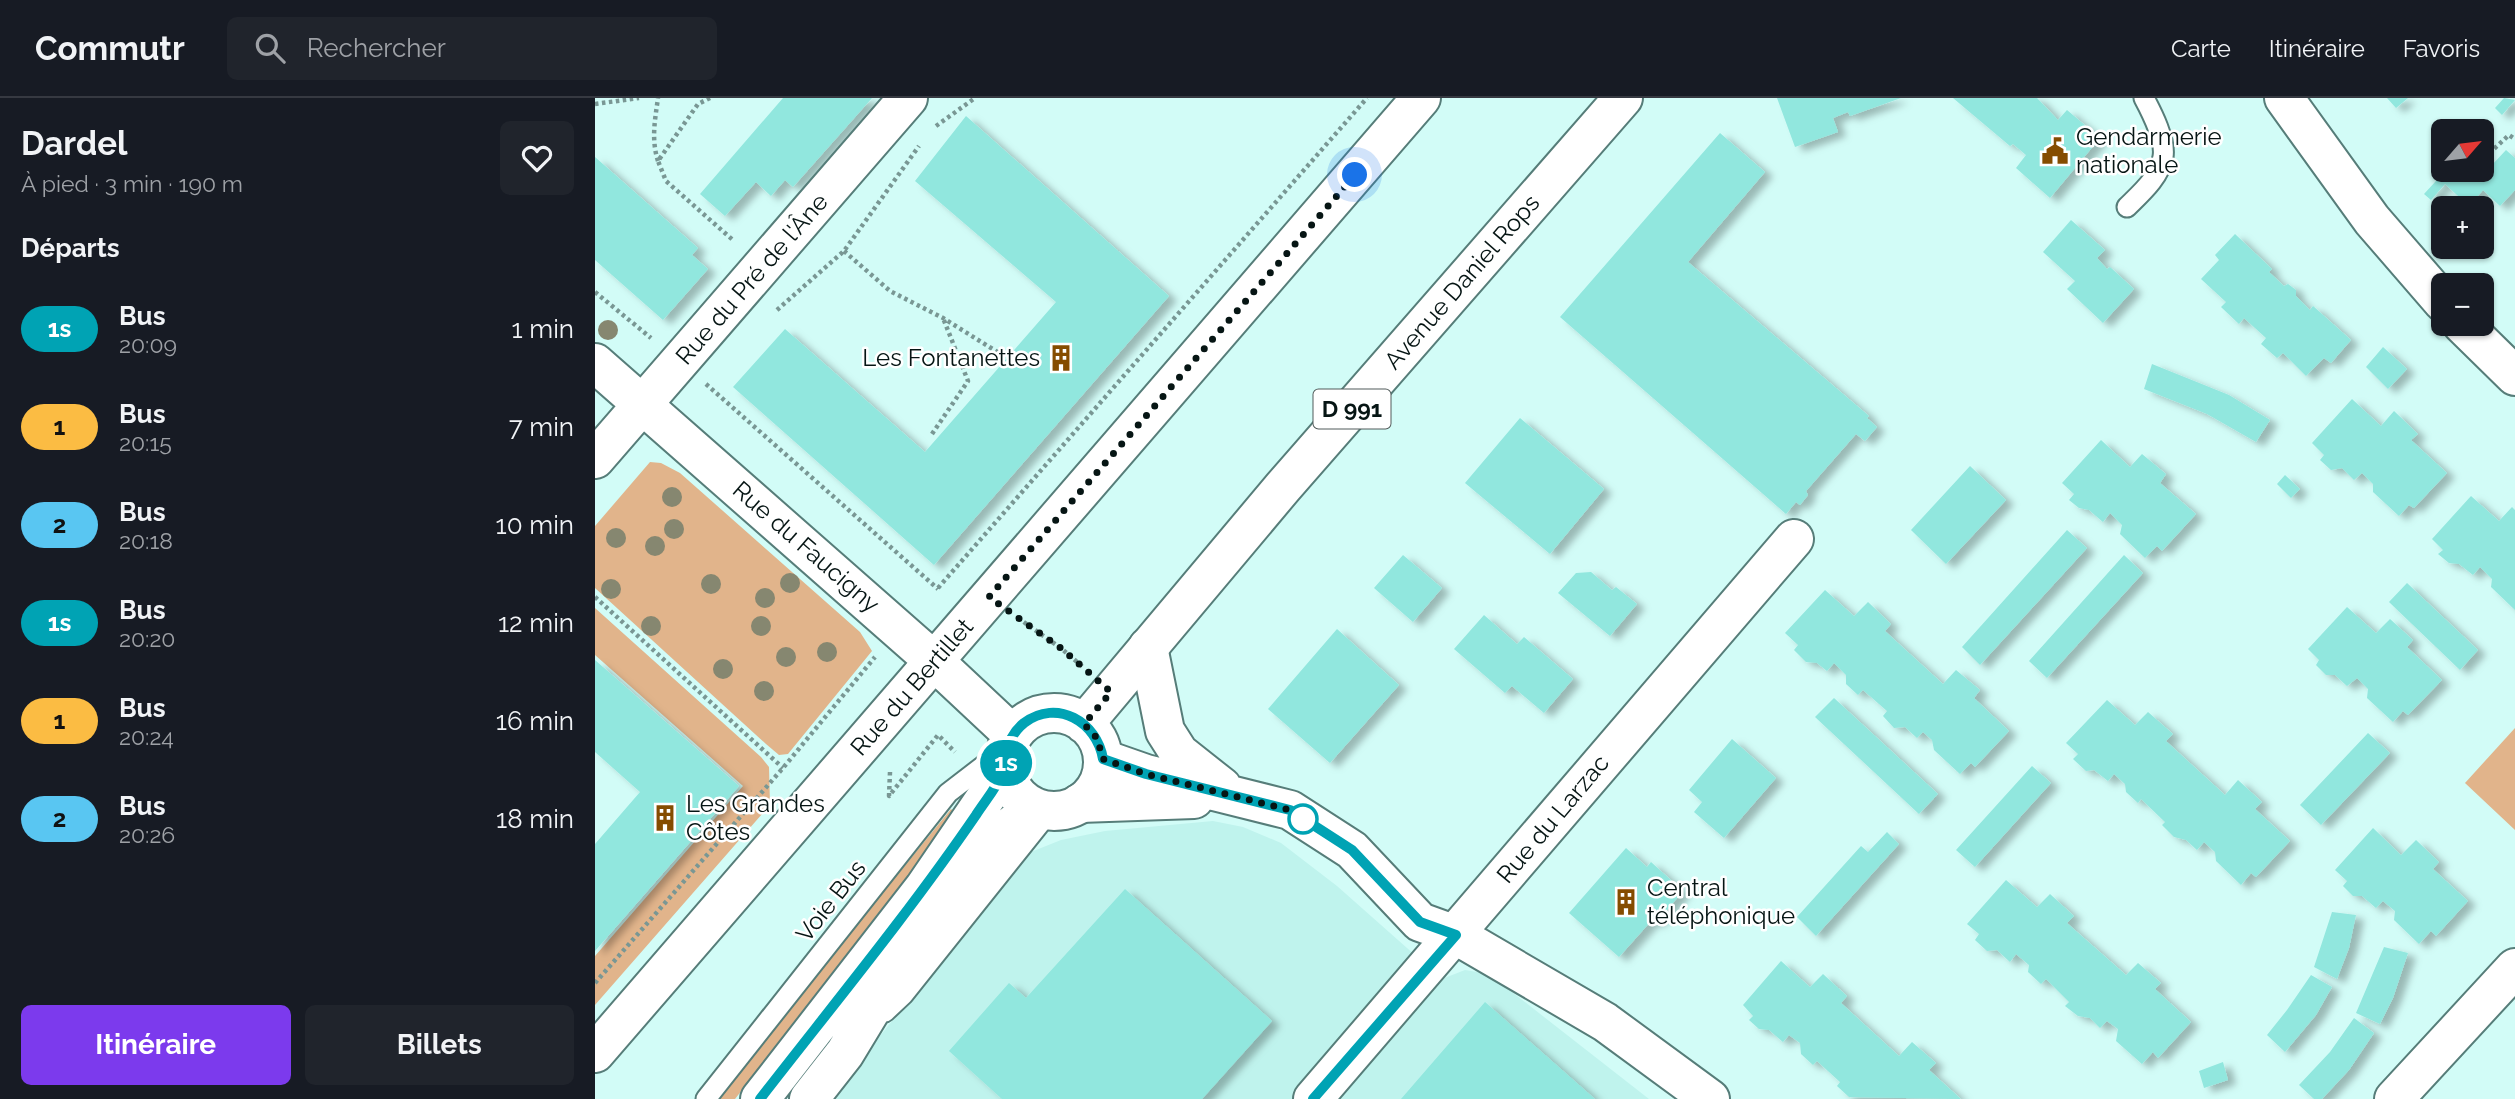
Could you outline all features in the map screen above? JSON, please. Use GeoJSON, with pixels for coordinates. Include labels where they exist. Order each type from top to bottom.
{"type":"FeatureCollection","features":[{"type":"Feature","properties":{"kind":"street","name":"Rue du Pré de l'Âne"},"geometry":{"type":"LineString","coordinates":[[595,459],[656,416],[700,374],[763,266],[908,98]]}},
{"type":"Feature","properties":{"kind":"street","name":"Rue du Bertillet"},"geometry":{"type":"LineString","coordinates":[[595,1053],[1422,98]]}},
{"type":"Feature","properties":{"kind":"street","name":"Avenue Daniel Rops"},"geometry":{"type":"LineString","coordinates":[[1084,724],[1283,487],[1623,98]]}},
{"type":"Feature","properties":{"kind":"street"},"geometry":{"type":"LineString","coordinates":[[2284,98],[2372,220],[2431,288]]}},
{"type":"Feature","properties":{"kind":"street"},"geometry":{"type":"LineString","coordinates":[[2474,336],[2515,376]]}},
{"type":"Feature","properties":{"kind":"street","name":"Rue du Faucigny"},"geometry":{"type":"LineString","coordinates":[[595,363],[934,661],[1009,750]]}},
{"type":"Feature","properties":{"kind":"street","name":"Rue du Larzac"},"geometry":{"type":"LineString","coordinates":[[1313,1099],[1794,539]]}},
{"type":"Feature","properties":{"kind":"street"},"geometry":{"type":"LineString","coordinates":[[1148,647],[1165,731],[1179,754],[1234,797]]}},
{"type":"Feature","properties":{"kind":"street"},"geometry":{"type":"LineString","coordinates":[[760,1099],[924,888],[1023,724],[1035,716],[1049,713],[1063,713],[1077,718],[1097,738],[1103,759],[1098,784],[1002,833],[900,962],[845,1053],[809,1099]]}},
{"type":"Feature","properties":{"kind":"street"},"geometry":{"type":"LineString","coordinates":[[1009,750],[1011,784],[1021,798],[1055,807],[1234,797]]}},
{"type":"Feature","properties":{"kind":"street"},"geometry":{"type":"LineString","coordinates":[[1103,759],[1146,774],[1290,810],[1352,850],[1420,922],[1456,935],[1605,1022],[1710,1099]]}},
{"type":"Feature","properties":{"kind":"street"},"geometry":{"type":"LineString","coordinates":[[2394,1099],[2515,968]]}},
{"type":"Feature","properties":{"kind":"lane"},"geometry":{"type":"LineString","coordinates":[[2127,207],[2152,181],[2163,157],[2156,122],[2144,98]]}},
{"type":"Feature","properties":{"kind":"lane","name":"Voie Bus"},"geometry":{"type":"LineString","coordinates":[[706,1099],[948,793],[1009,750]]}},
{"type":"Feature","properties":{"kind":"path"},"geometry":{"type":"LineString","coordinates":[[595,104],[639,98]]}},
{"type":"Feature","properties":{"kind":"path"},"geometry":{"type":"LineString","coordinates":[[658,98],[653,148],[666,181],[763,266]]}},
{"type":"Feature","properties":{"kind":"path"},"geometry":{"type":"LineString","coordinates":[[658,161],[698,104],[710,98]]}},
{"type":"Feature","properties":{"kind":"path"},"geometry":{"type":"LineString","coordinates":[[937,589],[1367,98]]}},
{"type":"Feature","properties":{"kind":"path"},"geometry":{"type":"LineString","coordinates":[[930,131],[972,99]]}},
{"type":"Feature","properties":{"kind":"path"},"geometry":{"type":"LineString","coordinates":[[2494,149],[2509,135],[2515,139]]}},
{"type":"Feature","properties":{"kind":"path"},"geometry":{"type":"LineString","coordinates":[[773,314],[844,251],[922,142]]}},
{"type":"Feature","properties":{"kind":"path"},"geometry":{"type":"LineString","coordinates":[[844,251],[890,291],[943,318],[999,353]]}},
{"type":"Feature","properties":{"kind":"path"},"geometry":{"type":"LineString","coordinates":[[595,292],[700,374],[937,589],[1062,649],[1111,692]]}},
{"type":"Feature","properties":{"kind":"path"},"geometry":{"type":"LineString","coordinates":[[932,433],[968,381],[943,318]]}},
{"type":"Feature","properties":{"kind":"path"},"geometry":{"type":"LineString","coordinates":[[656,416],[700,374]]}},
{"type":"Feature","properties":{"kind":"path"},"geometry":{"type":"LineString","coordinates":[[595,597],[783,768]]}},
{"type":"Feature","properties":{"kind":"path"},"geometry":{"type":"LineString","coordinates":[[595,983],[783,768],[880,651]]}},
{"type":"Feature","properties":{"kind":"shaded area"},"geometry":{"type":"Polygon","coordinates":[[[650,462],[661,463],[680,473],[860,632],[872,651],[788,754],[779,755],[766,744],[595,588],[595,526],[650,462]]]}},
{"type":"Feature","properties":{"kind":"shaded area"},"geometry":{"type":"Polygon","coordinates":[[[595,608],[761,757],[769,767],[770,805],[595,1005],[595,956],[743,786],[595,655],[595,608]]]}},
{"type":"Feature","properties":{"kind":"shaded area"},"geometry":{"type":"Polygon","coordinates":[[[2515,728],[2515,830],[2465,783],[2515,728]]]}},
{"type":"Feature","properties":{"kind":"shaded area"},"geometry":{"type":"Polygon","coordinates":[[[951,809],[958,815],[735,1099],[717,1099],[808,984],[951,809]]]}},
{"type":"Feature","properties":{"kind":"shaded area"},"geometry":{"type":"Polygon","coordinates":[[[1213,821],[1243,827],[1281,843],[1337,886],[1442,979],[1465,970],[1489,974],[1649,1099],[829,1099],[1031,852],[1061,840],[1105,831],[1213,821]]]}},
{"type":"Feature","properties":{"kind":"building"},"geometry":{"type":"Polygon","coordinates":[[[783,98],[872,98],[793,187],[785,180],[771,196],[756,182],[725,216],[700,194],[783,98]]]}},
{"type":"Feature","properties":{"kind":"building"},"geometry":{"type":"Polygon","coordinates":[[[1777,98],[1901,98],[1850,116],[1848,112],[1833,118],[1838,132],[1795,147],[1777,98]]]}},
{"type":"Feature","properties":{"kind":"building","name":"Gendarmerie nationale"},"geometry":{"type":"Polygon","coordinates":[[[1953,98],[2037,98],[2058,120],[2067,110],[2100,138],[2050,198],[2016,168],[2026,155],[2013,144],[2010,146],[1953,98]]]}},
{"type":"Feature","properties":{"kind":"building"},"geometry":{"type":"Polygon","coordinates":[[[2387,98],[2408,98],[2396,108],[2387,98]]]}},
{"type":"Feature","properties":{"kind":"building"},"geometry":{"type":"Polygon","coordinates":[[[2504,98],[2515,100],[2502,115],[2495,108],[2504,98]]]}},
{"type":"Feature","properties":{"kind":"building","name":"Les Fontanettes"},"geometry":{"type":"Polygon","coordinates":[[[966,116],[1169,296],[934,565],[733,387],[785,329],[925,452],[1056,302],[915,181],[966,116]]]}},
{"type":"Feature","properties":{"kind":"building"},"geometry":{"type":"Polygon","coordinates":[[[1720,133],[1765,172],[1688,262],[1869,416],[1867,418],[1877,427],[1865,441],[1856,434],[1806,491],[1808,495],[1800,505],[1796,502],[1786,514],[1560,317],[1720,133]]]}},
{"type":"Feature","properties":{"kind":"building"},"geometry":{"type":"Polygon","coordinates":[[[2506,150],[2515,158],[2515,190],[2500,206],[2494,200],[2494,196],[2489,196],[2483,190],[2478,196],[2458,196],[2445,184],[2434,196],[2431,196],[2431,200],[2424,194],[2435,182],[2494,182],[2494,163],[2506,150]]]}},
{"type":"Feature","properties":{"kind":"building"},"geometry":{"type":"Polygon","coordinates":[[[595,157],[698,248],[692,255],[708,269],[663,320],[595,260],[595,157]]]}},
{"type":"Feature","properties":{"kind":"building"},"geometry":{"type":"Polygon","coordinates":[[[2071,220],[2105,250],[2097,258],[2107,269],[2110,267],[2134,289],[2103,323],[2067,289],[2075,281],[2043,252],[2071,220]]]}},
{"type":"Feature","properties":{"kind":"building"},"geometry":{"type":"Polygon","coordinates":[[[2235,234],[2272,269],[2269,272],[2284,286],[2288,284],[2296,290],[2296,296],[2310,310],[2313,306],[2351,340],[2331,363],[2324,358],[2306,376],[2283,353],[2277,358],[2261,344],[2266,338],[2244,318],[2239,324],[2221,307],[2226,302],[2201,279],[2219,260],[2215,255],[2235,234]]]}},
{"type":"Feature","properties":{"kind":"building"},"geometry":{"type":"Polygon","coordinates":[[[2383,347],[2407,369],[2388,389],[2366,367],[2383,347]]]}},
{"type":"Feature","properties":{"kind":"building"},"geometry":{"type":"Polygon","coordinates":[[[2152,364],[2229,395],[2270,420],[2256,442],[2207,414],[2144,389],[2152,364]]]}},
{"type":"Feature","properties":{"kind":"building"},"geometry":{"type":"Polygon","coordinates":[[[2352,399],[2381,426],[2394,411],[2418,434],[2411,440],[2447,473],[2414,508],[2409,505],[2399,516],[2373,492],[2373,484],[2362,473],[2354,480],[2342,468],[2331,470],[2320,460],[2324,455],[2312,443],[2352,399]]]}},
{"type":"Feature","properties":{"kind":"building"},"geometry":{"type":"Polygon","coordinates":[[[1520,418],[1604,489],[1550,554],[1465,483],[1520,418]]]}},
{"type":"Feature","properties":{"kind":"building"},"geometry":{"type":"Polygon","coordinates":[[[2101,440],[2130,467],[2142,454],[2166,474],[2160,483],[2196,514],[2162,551],[2157,546],[2145,558],[2120,534],[2122,525],[2110,513],[2103,522],[2089,510],[2079,508],[2069,500],[2074,494],[2062,483],[2101,440]]]}},
{"type":"Feature","properties":{"kind":"building"},"geometry":{"type":"Polygon","coordinates":[[[1970,466],[2006,500],[1946,564],[1911,530],[1970,466]]]}},
{"type":"Feature","properties":{"kind":"building"},"geometry":{"type":"Polygon","coordinates":[[[2285,475],[2300,489],[2291,498],[2277,484],[2285,475]]]}},
{"type":"Feature","properties":{"kind":"building"},"geometry":{"type":"Polygon","coordinates":[[[2471,496],[2499,521],[2512,507],[2515,510],[2515,610],[2491,587],[2492,579],[2480,567],[2473,575],[2459,564],[2449,563],[2438,554],[2443,550],[2432,539],[2471,496]]]}},
{"type":"Feature","properties":{"kind":"building"},"geometry":{"type":"Polygon","coordinates":[[[2067,530],[2087,548],[1980,665],[1962,647],[2067,530]]]}},
{"type":"Feature","properties":{"kind":"building"},"geometry":{"type":"Polygon","coordinates":[[[1403,555],[1442,588],[1413,622],[1374,588],[1403,555]]]}},
{"type":"Feature","properties":{"kind":"building"},"geometry":{"type":"Polygon","coordinates":[[[2124,555],[2143,573],[2047,678],[2029,661],[2124,555]]]}},
{"type":"Feature","properties":{"kind":"building"},"geometry":{"type":"Polygon","coordinates":[[[1591,572],[1612,590],[1616,587],[1637,604],[1610,636],[1558,593],[1576,573],[1591,572]]]}},
{"type":"Feature","properties":{"kind":"building"},"geometry":{"type":"Polygon","coordinates":[[[2407,583],[2478,650],[2460,670],[2389,602],[2407,583]]]}},
{"type":"Feature","properties":{"kind":"building"},"geometry":{"type":"Polygon","coordinates":[[[1825,590],[1854,616],[1868,602],[1891,624],[1885,631],[1943,684],[1956,670],[1980,690],[1974,698],[2009,731],[1975,767],[1971,763],[1960,774],[1934,750],[1932,740],[1923,732],[1917,738],[1905,727],[1894,728],[1883,716],[1887,711],[1863,690],[1858,695],[1846,684],[1846,675],[1834,663],[1827,671],[1817,663],[1806,662],[1794,650],[1798,645],[1785,633],[1825,590]]]}},
{"type":"Feature","properties":{"kind":"building"},"geometry":{"type":"Polygon","coordinates":[[[2347,607],[2376,633],[2390,619],[2413,640],[2407,647],[2442,680],[2408,715],[2403,711],[2393,722],[2367,698],[2368,689],[2357,678],[2347,686],[2335,675],[2326,675],[2316,665],[2319,660],[2308,649],[2347,607]]]}},
{"type":"Feature","properties":{"kind":"building"},"geometry":{"type":"Polygon","coordinates":[[[1484,615],[1517,644],[1524,637],[1573,679],[1544,713],[1512,686],[1505,693],[1454,649],[1484,615]]]}},
{"type":"Feature","properties":{"kind":"building"},"geometry":{"type":"Polygon","coordinates":[[[1337,629],[1399,685],[1330,763],[1268,709],[1337,629]]]}},
{"type":"Feature","properties":{"kind":"building","name":"Les Grandes Côtes"},"geometry":{"type":"Polygon","coordinates":[[[595,660],[739,786],[595,951],[595,844],[640,792],[595,752],[595,660]]]}},
{"type":"Feature","properties":{"kind":"building"},"geometry":{"type":"Polygon","coordinates":[[[1834,698],[1938,794],[1919,814],[1815,717],[1834,698]]]}},
{"type":"Feature","properties":{"kind":"building"},"geometry":{"type":"Polygon","coordinates":[[[2107,700],[2135,725],[2148,712],[2173,734],[2166,741],[2225,795],[2238,780],[2262,802],[2255,809],[2290,841],[2256,877],[2251,873],[2241,885],[2216,861],[2215,852],[2204,842],[2197,850],[2186,840],[2174,837],[2162,825],[2165,822],[2141,799],[2138,803],[2126,792],[2125,784],[2114,774],[2108,781],[2094,770],[2086,771],[2073,759],[2078,754],[2066,743],[2107,700]]]}},
{"type":"Feature","properties":{"kind":"building"},"geometry":{"type":"Polygon","coordinates":[[[2368,733],[2390,753],[2321,825],[2300,805],[2368,733]]]}},
{"type":"Feature","properties":{"kind":"building"},"geometry":{"type":"Polygon","coordinates":[[[1732,739],[1776,778],[1724,838],[1694,812],[1702,802],[1689,790],[1732,739]]]}},
{"type":"Feature","properties":{"kind":"building"},"geometry":{"type":"Polygon","coordinates":[[[2032,766],[2051,783],[1975,867],[1956,850],[2032,766]]]}},
{"type":"Feature","properties":{"kind":"building"},"geometry":{"type":"Polygon","coordinates":[[[2373,828],[2401,855],[2416,840],[2439,862],[2433,869],[2468,901],[2436,936],[2431,931],[2419,944],[2394,920],[2395,911],[2383,901],[2376,908],[2362,896],[2353,896],[2343,886],[2347,881],[2335,870],[2373,828]]]}},
{"type":"Feature","properties":{"kind":"building"},"geometry":{"type":"Polygon","coordinates":[[[1887,832],[1899,844],[1816,936],[1797,917],[1861,846],[1868,852],[1887,832]]]}},
{"type":"Feature","properties":{"kind":"building","name":"Central téléphonique"},"geometry":{"type":"Polygon","coordinates":[[[1626,848],[1647,867],[1651,862],[1683,891],[1656,923],[1652,920],[1619,957],[1569,913],[1626,848]]]}},
{"type":"Feature","properties":{"kind":"building"},"geometry":{"type":"Polygon","coordinates":[[[2006,880],[2037,907],[2050,894],[2074,916],[2067,923],[2126,975],[2138,963],[2161,983],[2155,989],[2191,1022],[2158,1058],[2153,1052],[2142,1064],[2116,1041],[2118,1029],[2107,1021],[2100,1028],[2090,1018],[2078,1016],[2065,1006],[2069,1002],[2046,979],[2041,984],[2028,972],[2029,965],[2016,954],[2010,962],[1997,950],[1987,951],[1975,940],[1979,934],[1967,924],[2006,880]]]}},
{"type":"Feature","properties":{"kind":"building"},"geometry":{"type":"Polygon","coordinates":[[[1125,889],[1272,1021],[1202,1099],[1002,1099],[949,1051],[1009,983],[1026,998],[1125,889]]]}},
{"type":"Feature","properties":{"kind":"building"},"geometry":{"type":"Polygon","coordinates":[[[2332,912],[2356,915],[2349,948],[2337,979],[2314,967],[2332,912]]]}},
{"type":"Feature","properties":{"kind":"building"},"geometry":{"type":"Polygon","coordinates":[[[2384,947],[2408,953],[2393,998],[2380,1024],[2356,1013],[2384,947]]]}},
{"type":"Feature","properties":{"kind":"building"},"geometry":{"type":"Polygon","coordinates":[[[1781,961],[1810,987],[1823,974],[1847,996],[1841,1003],[1899,1056],[1912,1042],[1936,1063],[1929,1070],[1961,1099],[1849,1097],[1837,1086],[1840,1082],[1817,1061],[1813,1065],[1801,1054],[1800,1043],[1789,1035],[1783,1042],[1769,1030],[1759,1029],[1749,1020],[1753,1016],[1743,1005],[1781,961]]]}},
{"type":"Feature","properties":{"kind":"building"},"geometry":{"type":"Polygon","coordinates":[[[2311,975],[2332,987],[2316,1015],[2285,1052],[2267,1035],[2311,975]]]}},
{"type":"Feature","properties":{"kind":"building"},"geometry":{"type":"Polygon","coordinates":[[[1485,1002],[1595,1099],[1401,1099],[1485,1002]]]}},
{"type":"Feature","properties":{"kind":"building"},"geometry":{"type":"Polygon","coordinates":[[[2354,1018],[2374,1033],[2349,1070],[2322,1099],[2314,1099],[2299,1085],[2330,1052],[2354,1018]]]}},
{"type":"Feature","properties":{"kind":"building"},"geometry":{"type":"Polygon","coordinates":[[[2223,1062],[2228,1080],[2204,1088],[2199,1071],[2223,1062]]]}},
{"type":"Feature","properties":{"kind":"bus line","name":"1s"},"geometry":{"type":"LineString","coordinates":[[760,1099],[924,888],[976,815],[1006,768],[1007,748],[1013,735],[1035,716],[1049,713],[1063,713],[1077,718],[1088,727],[1097,738],[1103,759],[1146,774],[1290,810],[1352,850],[1420,922],[1456,935],[1313,1099]]}},
{"type":"Feature","properties":{"kind":"place","name":"Gendarmerie nationale"},"geometry":{"type":"Point","coordinates":[2055,151]}},
{"type":"Feature","properties":{"kind":"place","name":"Les Fontanettes"},"geometry":{"type":"Point","coordinates":[1061,358]}},
{"type":"Feature","properties":{"kind":"place","name":"Les Grandes Côtes"},"geometry":{"type":"Point","coordinates":[665,818]}},
{"type":"Feature","properties":{"kind":"place","name":"Central téléphonique"},"geometry":{"type":"Point","coordinates":[1626,902]}},
{"type":"Feature","properties":{"kind":"route"},"geometry":{"type":"LineString","coordinates":[[1303,819],[1311,823],[1290,810],[1146,774],[1103,759],[1097,738],[1084,724],[1111,692],[1062,649],[989,597],[1355,175]]}}]}
